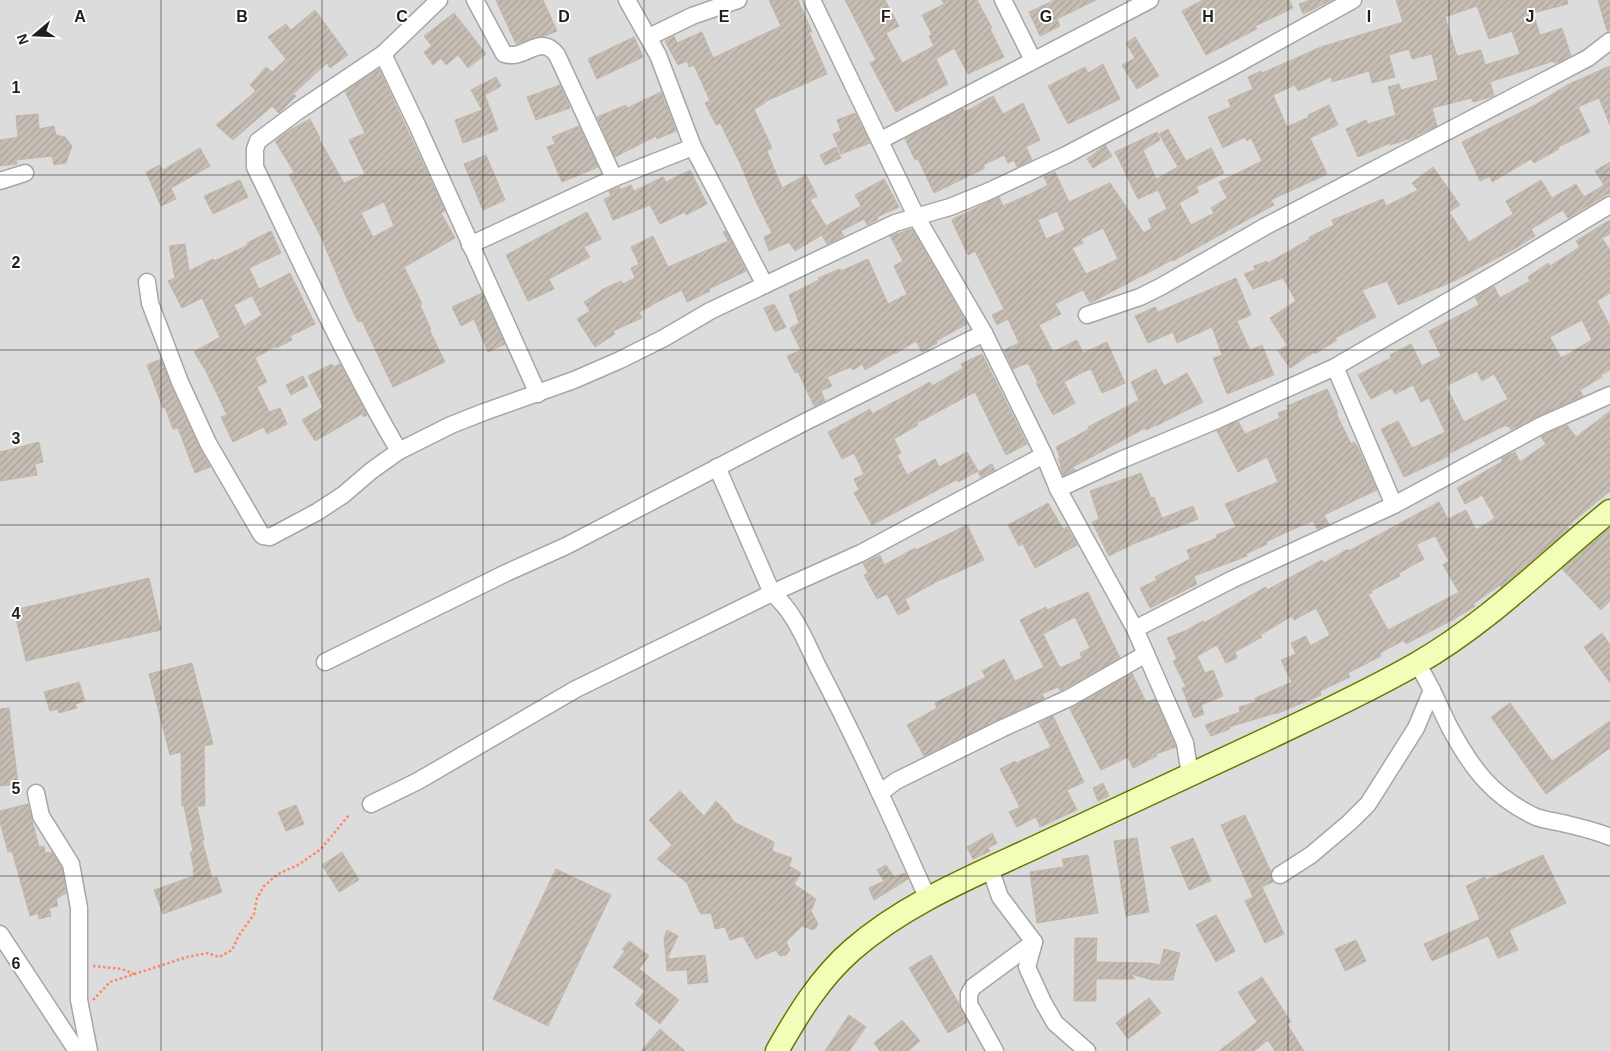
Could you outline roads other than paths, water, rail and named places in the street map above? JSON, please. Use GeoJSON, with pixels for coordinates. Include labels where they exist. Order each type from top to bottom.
{"type":"FeatureCollection","features":[{"type":"Feature","properties":{"kind":"street"},"geometry":{"type":"LineString","coordinates":[[399,451],[371,404],[336,336],[255,167],[254,159],[258,141],[298,111],[383,54],[439,0]]}},
{"type":"Feature","properties":{"kind":"street"},"geometry":{"type":"LineString","coordinates":[[475,0],[504,54],[515,55],[543,45],[552,48],[614,178]]}},
{"type":"Feature","properties":{"kind":"street"},"geometry":{"type":"LineString","coordinates":[[627,0],[658,55],[693,147],[766,285]]}},
{"type":"Feature","properties":{"kind":"street"},"geometry":{"type":"LineString","coordinates":[[649,37],[692,16],[738,0]]}},
{"type":"Feature","properties":{"kind":"street"},"geometry":{"type":"LineString","coordinates":[[812,0],[917,218],[984,333],[1044,455],[1058,489],[1135,629],[1185,743],[1190,775]]}},
{"type":"Feature","properties":{"kind":"street"},"geometry":{"type":"LineString","coordinates":[[1003,0],[1033,60]]}},
{"type":"Feature","properties":{"kind":"street"},"geometry":{"type":"LineString","coordinates":[[881,140],[1150,0]]}},
{"type":"Feature","properties":{"kind":"street"},"geometry":{"type":"LineString","coordinates":[[147,282],[150,303],[180,382],[223,470],[263,536],[270,537],[317,512],[343,495],[371,471],[399,451],[451,425],[538,394],[620,360],[664,338],[710,311],[888,226],[950,207],[1066,155],[1353,0]]}},
{"type":"Feature","properties":{"kind":"street"},"geometry":{"type":"LineString","coordinates":[[1086,314],[1140,297],[1162,286],[1266,226],[1588,58],[1610,41]]}},
{"type":"Feature","properties":{"kind":"street"},"geometry":{"type":"LineString","coordinates":[[383,54],[417,124],[538,394]]}},
{"type":"Feature","properties":{"kind":"street"},"geometry":{"type":"LineString","coordinates":[[470,245],[614,178],[693,147]]}},
{"type":"Feature","properties":{"kind":"street"},"geometry":{"type":"LineString","coordinates":[[0,181],[25,174]]}},
{"type":"Feature","properties":{"kind":"street"},"geometry":{"type":"LineString","coordinates":[[1058,489],[1334,367],[1610,205]]}},
{"type":"Feature","properties":{"kind":"street"},"geometry":{"type":"LineString","coordinates":[[325,662],[506,572],[566,546],[717,467],[984,333]]}},
{"type":"Feature","properties":{"kind":"street"},"geometry":{"type":"LineString","coordinates":[[1334,367],[1394,505]]}},
{"type":"Feature","properties":{"kind":"street"},"geometry":{"type":"LineString","coordinates":[[1135,629],[1232,579],[1394,505],[1542,425],[1610,395]]}},
{"type":"Feature","properties":{"kind":"street"},"geometry":{"type":"LineString","coordinates":[[371,804],[418,781],[576,689],[772,593],[861,553],[1044,455]]}},
{"type":"Feature","properties":{"kind":"street"},"geometry":{"type":"LineString","coordinates":[[717,467],[772,593],[786,608],[797,626],[844,716],[928,899]]}},
{"type":"Feature","properties":{"kind":"street"},"geometry":{"type":"LineString","coordinates":[[777,1051],[809,997],[831,971],[877,930],[928,899],[990,868],[1304,721],[1417,664],[1477,624],[1509,598],[1566,546],[1610,511]]}},
{"type":"Feature","properties":{"kind":"street"},"geometry":{"type":"LineString","coordinates":[[880,793],[896,781],[1003,728],[1069,698],[1146,654]]}},
{"type":"Feature","properties":{"kind":"street"},"geometry":{"type":"LineString","coordinates":[[1417,664],[1450,728],[1487,784],[1524,811],[1540,818],[1596,831],[1610,837]]}},
{"type":"Feature","properties":{"kind":"street"},"geometry":{"type":"LineString","coordinates":[[1280,875],[1310,855],[1350,822],[1368,804],[1416,728],[1432,690]]}},
{"type":"Feature","properties":{"kind":"street"},"geometry":{"type":"LineString","coordinates":[[36,793],[40,816],[71,864],[78,908],[79,1000],[89,1051]]}},
{"type":"Feature","properties":{"kind":"street"},"geometry":{"type":"LineString","coordinates":[[990,868],[1000,896],[1034,942]]}},
{"type":"Feature","properties":{"kind":"street"},"geometry":{"type":"LineString","coordinates":[[0,934],[77,1051]]}},
{"type":"Feature","properties":{"kind":"street"},"geometry":{"type":"LineString","coordinates":[[995,1051],[970,1004],[969,994],[973,987],[1034,942]]}},
{"type":"Feature","properties":{"kind":"street"},"geometry":{"type":"LineString","coordinates":[[1034,942],[1027,967],[1043,1002],[1055,1023],[1087,1051]]}}]}
